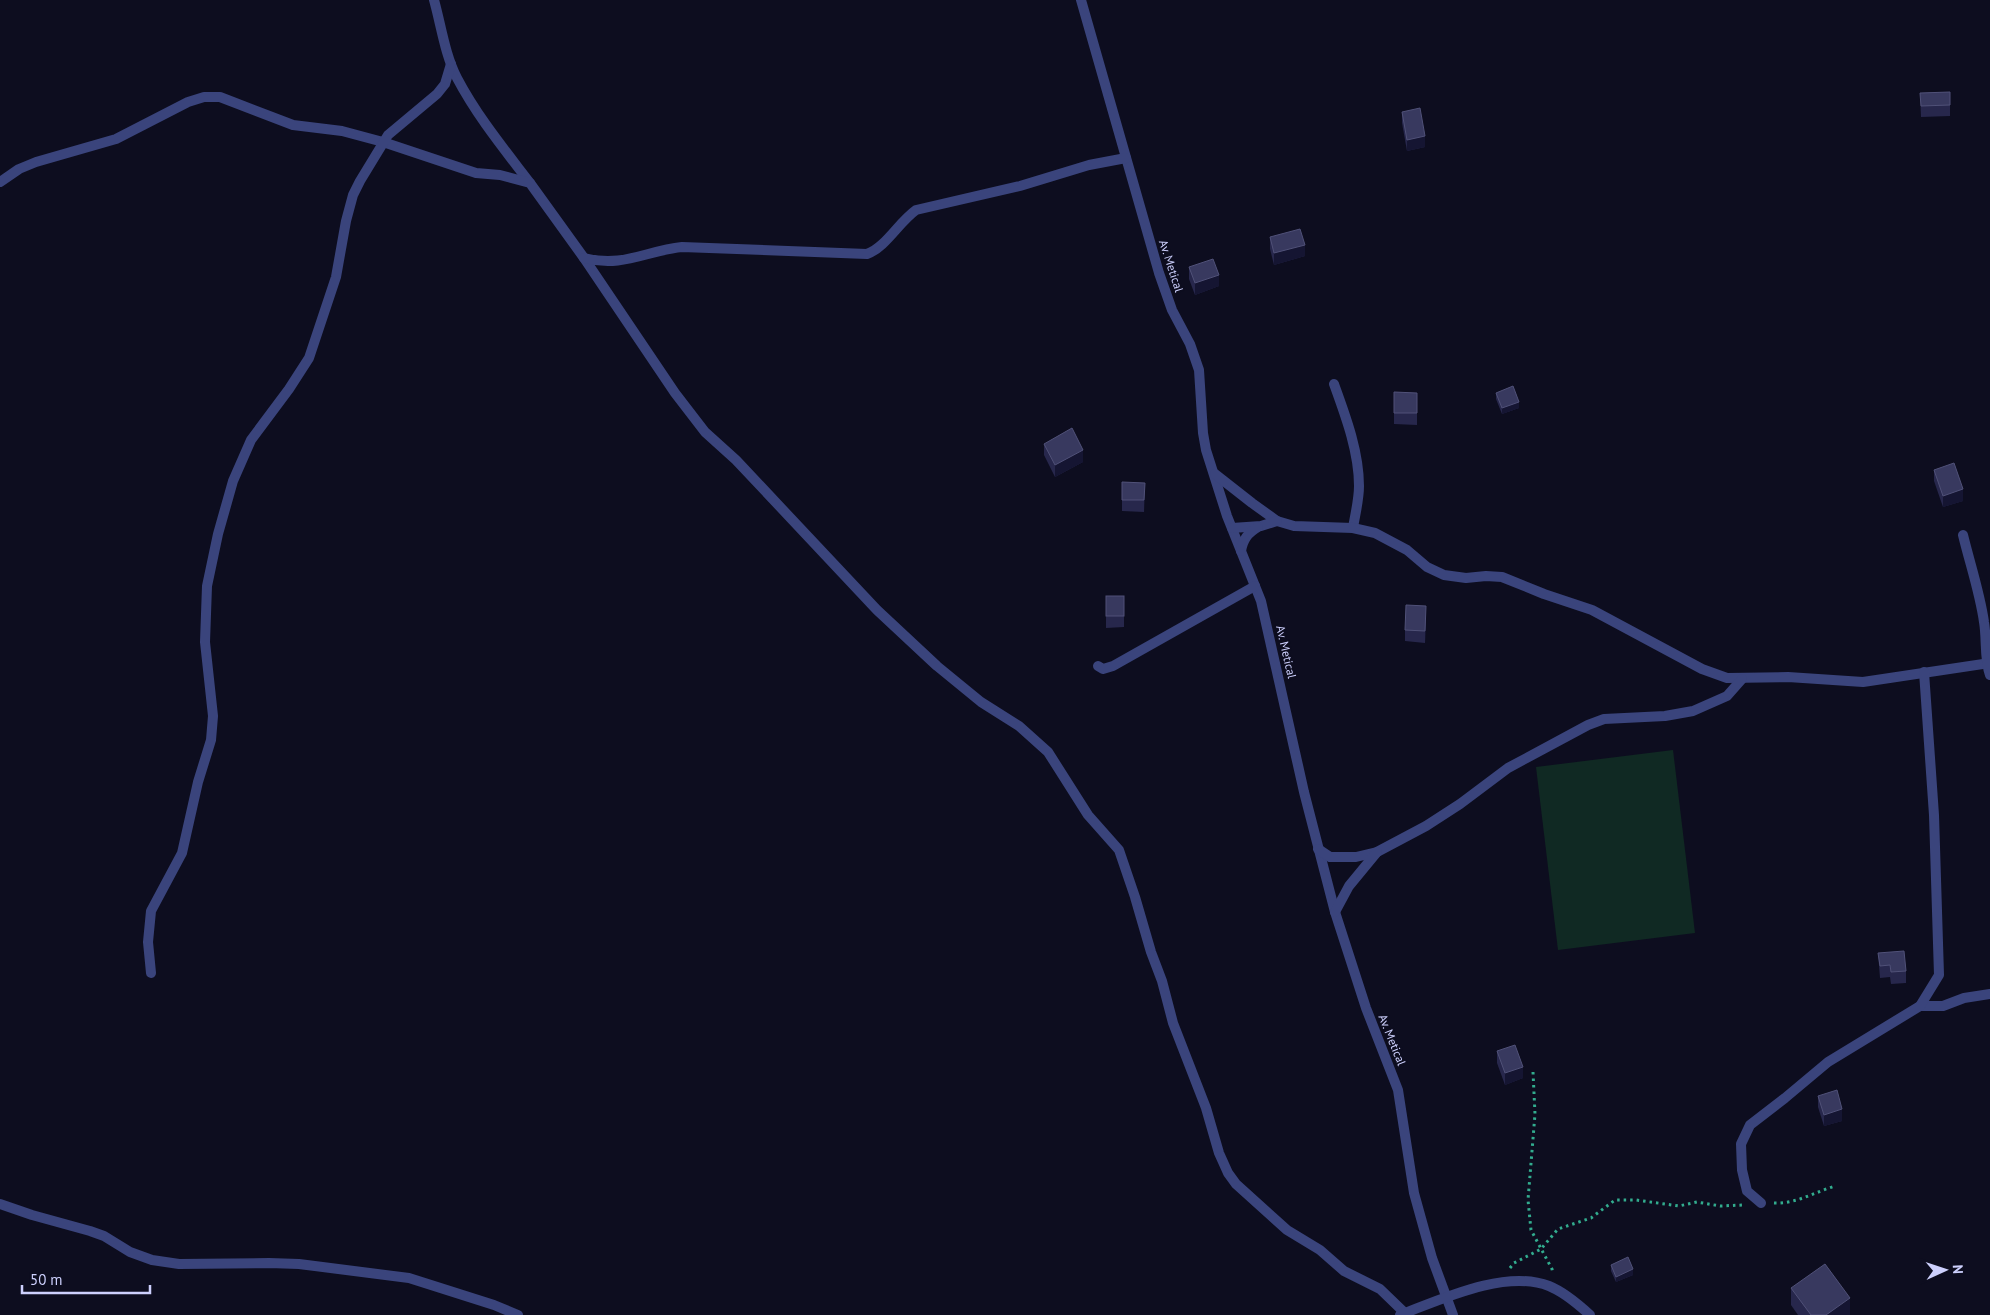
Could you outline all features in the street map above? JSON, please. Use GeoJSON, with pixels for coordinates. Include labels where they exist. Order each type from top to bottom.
{"type":"FeatureCollection","features":[{"type":"Feature","properties":{"kind":"street"},"geometry":{"type":"LineString","coordinates":[[434,0],[451,64],[457,78],[483,120],[584,258],[675,392],[705,432],[736,460],[876,610],[937,666],[981,702],[1019,726],[1048,752],[1088,815],[1112,840],[1118,850],[1135,897],[1173,1023],[1206,1108],[1219,1153],[1228,1173],[1236,1184],[1287,1230],[1320,1250],[1344,1271],[1380,1289],[1404,1314],[1447,1297],[1515,1280],[1534,1282],[1555,1289],[1573,1300],[1590,1315]]}},
{"type":"Feature","properties":{"kind":"street","name":"Av. Metical"},"geometry":{"type":"LineString","coordinates":[[1081,0],[1159,273],[1172,310],[1196,362],[1201,389],[1205,443],[1232,528],[1261,601],[1318,849],[1335,912],[1366,1008],[1398,1090],[1414,1193],[1432,1258],[1453,1315]]}},
{"type":"Feature","properties":{"kind":"street"},"geometry":{"type":"LineString","coordinates":[[151,974],[148,942],[151,912],[182,853],[213,729],[212,706],[206,665],[207,586],[233,481],[251,440],[290,389],[309,358],[336,276],[346,221],[353,195],[383,142],[437,94],[445,84],[451,64]]}},
{"type":"Feature","properties":{"kind":"street"},"geometry":{"type":"LineString","coordinates":[[2,178],[36,162],[116,139],[188,102],[204,97],[220,97],[293,125],[342,131],[383,142],[476,173],[500,175],[530,183]]}},
{"type":"Feature","properties":{"kind":"street"},"geometry":{"type":"LineString","coordinates":[[584,258],[598,262],[626,261],[663,250],[682,247],[867,254],[881,246],[904,218],[916,210],[1020,186],[1089,165],[1126,158]]}},
{"type":"Feature","properties":{"kind":"street"},"geometry":{"type":"LineString","coordinates":[[1334,384],[1343,408],[1357,463],[1359,489],[1353,528]]}},
{"type":"Feature","properties":{"kind":"street"},"geometry":{"type":"LineString","coordinates":[[1215,474],[1277,521],[1294,526],[1353,528],[1375,533],[1407,550],[1428,567],[1444,576],[1466,578],[1502,577],[1544,594],[1592,610],[1715,675],[1742,679],[1788,677],[1863,682],[1988,663]]}},
{"type":"Feature","properties":{"kind":"street"},"geometry":{"type":"LineString","coordinates":[[1241,551],[1249,533],[1261,526],[1277,521]]}},
{"type":"Feature","properties":{"kind":"street"},"geometry":{"type":"LineString","coordinates":[[1232,528],[1261,526]]}},
{"type":"Feature","properties":{"kind":"street"},"geometry":{"type":"LineString","coordinates":[[1963,535],[1983,615],[1990,675]]}},
{"type":"Feature","properties":{"kind":"street"},"geometry":{"type":"LineString","coordinates":[[1098,666],[1103,669],[1113,666],[1255,586]]}},
{"type":"Feature","properties":{"kind":"street"},"geometry":{"type":"LineString","coordinates":[[1762,1203],[1747,1191],[1742,1170],[1741,1144],[1750,1126],[1828,1062],[1920,1006],[1939,975],[1934,815],[1924,672]]}},
{"type":"Feature","properties":{"kind":"street"},"geometry":{"type":"LineString","coordinates":[[1318,849],[1330,857],[1356,857],[1377,852],[1426,826],[1460,804],[1508,768],[1532,757],[1543,748],[1588,725],[1604,719],[1665,716],[1693,711],[1727,696],[1742,679]]}},
{"type":"Feature","properties":{"kind":"street"},"geometry":{"type":"LineString","coordinates":[[1335,912],[1349,886],[1377,852]]}},
{"type":"Feature","properties":{"kind":"street"},"geometry":{"type":"LineString","coordinates":[[1920,1006],[1943,1006],[1964,998],[1990,994]]}},
{"type":"Feature","properties":{"kind":"street"},"geometry":{"type":"LineString","coordinates":[[0,1204],[104,1236],[130,1252],[152,1260],[179,1264],[299,1264],[409,1278],[494,1305],[518,1315]]}},
{"type":"Feature","properties":{"kind":"path"},"geometry":{"type":"LineString","coordinates":[[1533,1072],[1535,1114],[1528,1200],[1531,1230],[1552,1269],[1555,1289]]}},
{"type":"Feature","properties":{"kind":"path"},"geometry":{"type":"LineString","coordinates":[[1498,1283],[1514,1263],[1541,1248],[1558,1230],[1591,1218],[1615,1200],[1636,1200],[1679,1206],[1697,1202],[1720,1206],[1785,1203],[1836,1186]]}},
{"type":"Feature","properties":{"kind":"green space"},"geometry":{"type":"Polygon","coordinates":[[[1673,750],[1695,933],[1558,950],[1536,767],[1673,750]]]}},
{"type":"Feature","properties":{"kind":"building"},"geometry":{"type":"Polygon","coordinates":[[[1950,92],[1950,105],[1921,106],[1920,93],[1950,92]]]}},
{"type":"Feature","properties":{"kind":"building"},"geometry":{"type":"Polygon","coordinates":[[[1420,108],[1425,136],[1407,140],[1402,112],[1420,108]]]}},
{"type":"Feature","properties":{"kind":"building"},"geometry":{"type":"Polygon","coordinates":[[[1300,229],[1305,245],[1274,253],[1270,237],[1300,229]]]}},
{"type":"Feature","properties":{"kind":"building"},"geometry":{"type":"Polygon","coordinates":[[[1213,259],[1219,275],[1195,283],[1189,267],[1213,259]]]}},
{"type":"Feature","properties":{"kind":"building"},"geometry":{"type":"Polygon","coordinates":[[[1513,386],[1519,402],[1502,408],[1496,393],[1513,386]]]}},
{"type":"Feature","properties":{"kind":"building"},"geometry":{"type":"Polygon","coordinates":[[[1394,392],[1417,393],[1417,413],[1394,413],[1394,392]]]}},
{"type":"Feature","properties":{"kind":"building"},"geometry":{"type":"Polygon","coordinates":[[[1072,428],[1083,450],[1055,465],[1044,444],[1072,428]]]}},
{"type":"Feature","properties":{"kind":"building"},"geometry":{"type":"Polygon","coordinates":[[[1954,463],[1963,489],[1943,496],[1934,470],[1954,463]]]}},
{"type":"Feature","properties":{"kind":"building"},"geometry":{"type":"Polygon","coordinates":[[[1122,482],[1145,483],[1144,500],[1122,500],[1122,482]]]}},
{"type":"Feature","properties":{"kind":"building"},"geometry":{"type":"Polygon","coordinates":[[[1106,596],[1124,596],[1124,616],[1106,616],[1106,596]]]}},
{"type":"Feature","properties":{"kind":"building"},"geometry":{"type":"Polygon","coordinates":[[[1406,605],[1426,606],[1425,631],[1405,630],[1406,605]]]}},
{"type":"Feature","properties":{"kind":"building"},"geometry":{"type":"Polygon","coordinates":[[[1904,951],[1906,971],[1891,972],[1890,965],[1880,966],[1878,953],[1904,951]]]}},
{"type":"Feature","properties":{"kind":"building"},"geometry":{"type":"Polygon","coordinates":[[[1515,1045],[1523,1067],[1505,1073],[1497,1051],[1515,1045]]]}},
{"type":"Feature","properties":{"kind":"building"},"geometry":{"type":"Polygon","coordinates":[[[1837,1090],[1842,1109],[1824,1115],[1818,1096],[1837,1090]]]}},
{"type":"Feature","properties":{"kind":"building"},"geometry":{"type":"Polygon","coordinates":[[[1628,1257],[1633,1269],[1616,1277],[1611,1265],[1628,1257]]]}},
{"type":"Feature","properties":{"kind":"building"},"geometry":{"type":"Polygon","coordinates":[[[1825,1264],[1850,1298],[1826,1315],[1811,1315],[1791,1288],[1825,1264]]]}}]}
